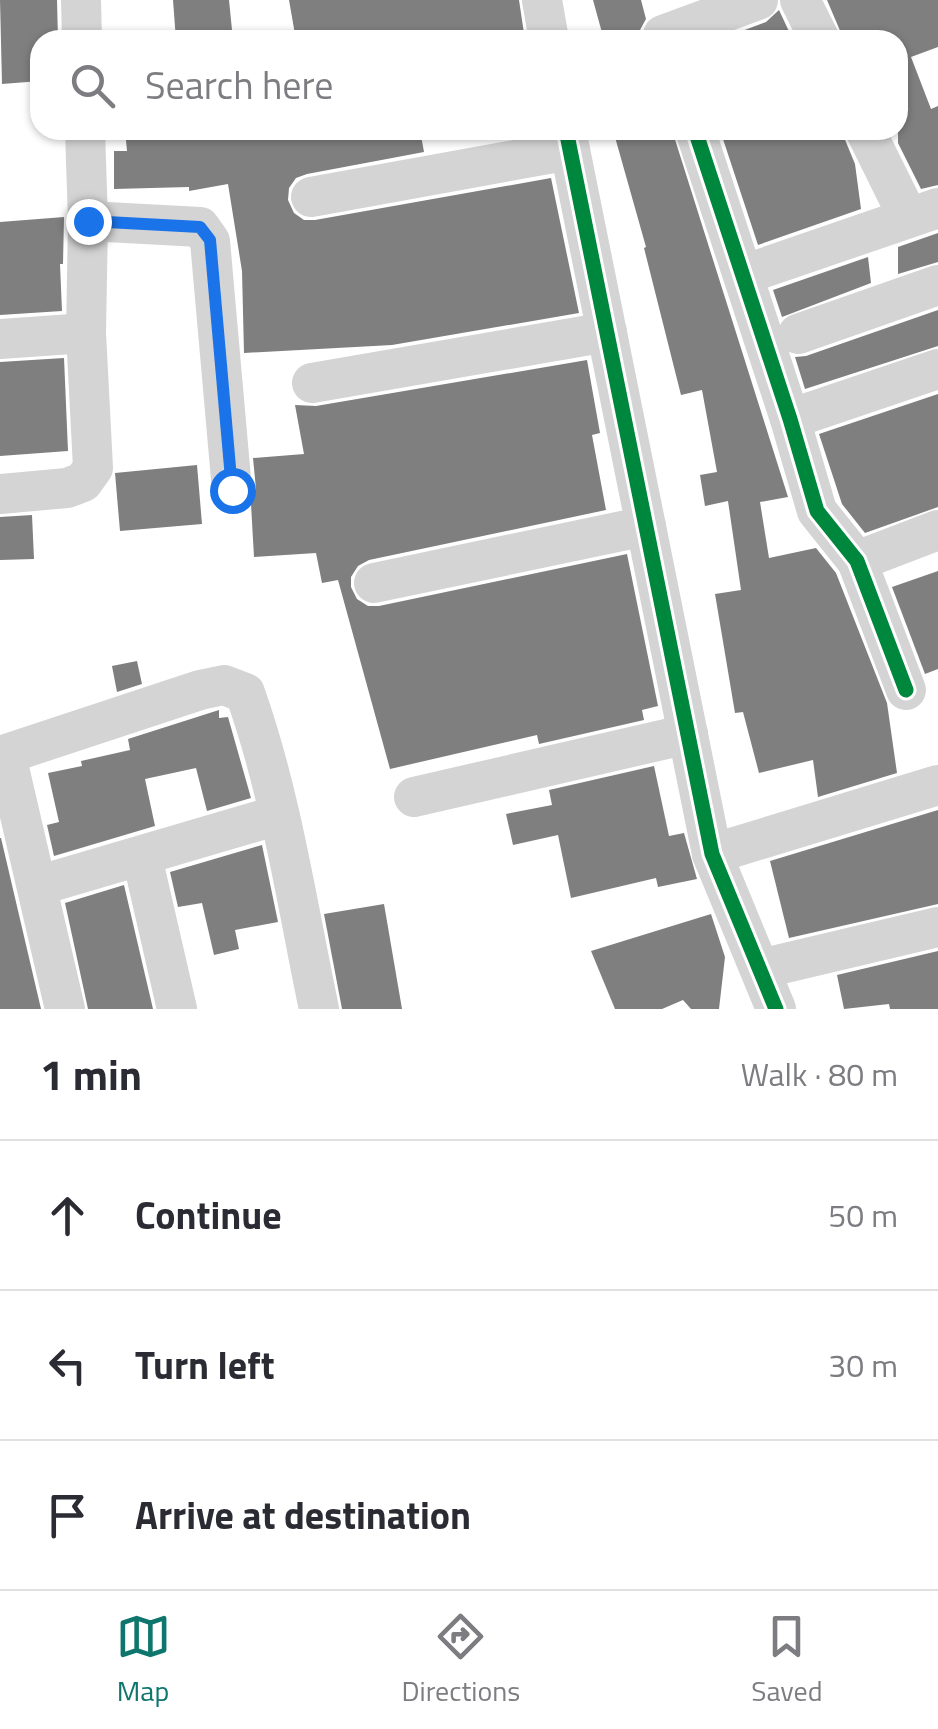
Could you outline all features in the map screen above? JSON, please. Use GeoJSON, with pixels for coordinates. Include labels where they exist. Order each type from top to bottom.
{"type":"FeatureCollection","features":[{"type":"Feature","properties":{"kind":"street"},"geometry":{"type":"LineString","coordinates":[[81,0],[82,30]]}},
{"type":"Feature","properties":{"kind":"street"},"geometry":{"type":"LineString","coordinates":[[542,0],[547,30]]}},
{"type":"Feature","properties":{"kind":"street"},"geometry":{"type":"LineString","coordinates":[[659,25],[758,0]]}},
{"type":"Feature","properties":{"kind":"street"},"geometry":{"type":"LineString","coordinates":[[800,0],[815,30]]}},
{"type":"Feature","properties":{"kind":"street"},"geometry":{"type":"LineString","coordinates":[[0,494],[67,488],[83,482],[93,468],[86,333],[85,140]]}},
{"type":"Feature","properties":{"kind":"street"},"geometry":{"type":"LineString","coordinates":[[311,197],[568,140],[712,854],[776,1009]]}},
{"type":"Feature","properties":{"kind":"street"},"geometry":{"type":"LineString","coordinates":[[698,140],[817,511],[857,562],[906,690]]}},
{"type":"Feature","properties":{"kind":"street"},"geometry":{"type":"LineString","coordinates":[[744,274],[923,213],[872,140]]}},
{"type":"Feature","properties":{"kind":"street"},"geometry":{"type":"LineString","coordinates":[[88,221],[184,224],[200,227],[210,240],[232,490]]}},
{"type":"Feature","properties":{"kind":"street"},"geometry":{"type":"LineString","coordinates":[[798,334],[938,285]]}},
{"type":"Feature","properties":{"kind":"street"},"geometry":{"type":"LineString","coordinates":[[312,383],[607,332]]}},
{"type":"Feature","properties":{"kind":"street"},"geometry":{"type":"LineString","coordinates":[[0,339],[86,333]]}},
{"type":"Feature","properties":{"kind":"street"},"geometry":{"type":"LineString","coordinates":[[790,419],[938,370]]}},
{"type":"Feature","properties":{"kind":"street"},"geometry":{"type":"LineString","coordinates":[[374,583],[646,526]]}},
{"type":"Feature","properties":{"kind":"street"},"geometry":{"type":"LineString","coordinates":[[857,562],[938,530]]}},
{"type":"Feature","properties":{"kind":"street"},"geometry":{"type":"LineString","coordinates":[[64,1009],[38,886],[12,830],[3,755],[200,690],[224,686],[245,693],[256,725],[319,1009]]}},
{"type":"Feature","properties":{"kind":"street"},"geometry":{"type":"LineString","coordinates":[[414,797],[688,734]]}},
{"type":"Feature","properties":{"kind":"street"},"geometry":{"type":"LineString","coordinates":[[712,854],[938,785]]}},
{"type":"Feature","properties":{"kind":"street"},"geometry":{"type":"LineString","coordinates":[[38,886],[278,815]]}},
{"type":"Feature","properties":{"kind":"street"},"geometry":{"type":"LineString","coordinates":[[142,856],[177,1009]]}},
{"type":"Feature","properties":{"kind":"street"},"geometry":{"type":"LineString","coordinates":[[760,969],[938,927]]}},
{"type":"Feature","properties":{"kind":"building"},"geometry":{"type":"Polygon","coordinates":[[[0,0],[57,0],[58,30],[30,30],[30,82],[2,84],[0,0]]]}},
{"type":"Feature","properties":{"kind":"building"},"geometry":{"type":"Polygon","coordinates":[[[173,0],[229,0],[232,30],[175,30],[173,0]]]}},
{"type":"Feature","properties":{"kind":"building"},"geometry":{"type":"Polygon","coordinates":[[[289,0],[519,0],[524,30],[294,30],[289,0]]]}},
{"type":"Feature","properties":{"kind":"building"},"geometry":{"type":"Polygon","coordinates":[[[593,0],[641,0],[646,19],[640,30],[601,30],[593,0]]]}},
{"type":"Feature","properties":{"kind":"building"},"geometry":{"type":"Polygon","coordinates":[[[827,0],[938,0],[938,47],[911,57],[931,109],[938,106],[938,185],[921,189],[898,143],[908,140],[908,30],[840,30],[827,0]]]}},
{"type":"Feature","properties":{"kind":"building"},"geometry":{"type":"Polygon","coordinates":[[[779,10],[788,30],[745,30],[766,22],[779,10]]]}},
{"type":"Feature","properties":{"kind":"building"},"geometry":{"type":"Polygon","coordinates":[[[126,140],[422,140],[424,152],[296,178],[289,188],[288,200],[294,213],[304,220],[551,178],[579,313],[392,345],[244,353],[242,271],[228,184],[189,191],[189,187],[114,189],[114,151],[127,151],[126,140]]]}},
{"type":"Feature","properties":{"kind":"building"},"geometry":{"type":"Polygon","coordinates":[[[616,140],[675,140],[788,497],[760,502],[769,558],[816,548],[836,573],[887,703],[897,773],[818,797],[813,760],[759,773],[743,712],[735,713],[715,594],[741,590],[728,501],[705,506],[700,475],[717,472],[702,390],[681,395],[616,140]]]}},
{"type":"Feature","properties":{"kind":"building"},"geometry":{"type":"Polygon","coordinates":[[[723,140],[845,140],[855,164],[861,209],[758,245],[723,140]]]}},
{"type":"Feature","properties":{"kind":"building"},"geometry":{"type":"Polygon","coordinates":[[[64,217],[62,311],[0,315],[0,222],[64,217]]]}},
{"type":"Feature","properties":{"kind":"building"},"geometry":{"type":"Polygon","coordinates":[[[938,233],[938,262],[898,274],[898,247],[938,233]]]}},
{"type":"Feature","properties":{"kind":"building"},"geometry":{"type":"Polygon","coordinates":[[[868,257],[871,283],[782,317],[773,290],[868,257]]]}},
{"type":"Feature","properties":{"kind":"building"},"geometry":{"type":"Polygon","coordinates":[[[938,310],[938,346],[805,389],[795,357],[938,310]]]}},
{"type":"Feature","properties":{"kind":"building"},"geometry":{"type":"Polygon","coordinates":[[[64,358],[68,451],[0,456],[0,362],[64,358]]]}},
{"type":"Feature","properties":{"kind":"building"},"geometry":{"type":"Polygon","coordinates":[[[587,360],[600,433],[592,435],[606,510],[369,560],[358,566],[351,577],[351,587],[357,599],[368,606],[379,606],[627,554],[658,706],[642,710],[644,720],[539,744],[537,735],[390,769],[338,580],[322,583],[316,553],[254,557],[253,458],[304,454],[295,405],[316,406],[587,360]]]}},
{"type":"Feature","properties":{"kind":"building"},"geometry":{"type":"Polygon","coordinates":[[[938,394],[938,507],[865,533],[842,504],[819,434],[938,394]]]}},
{"type":"Feature","properties":{"kind":"building"},"geometry":{"type":"Polygon","coordinates":[[[197,465],[202,524],[120,531],[115,473],[197,465]]]}},
{"type":"Feature","properties":{"kind":"building"},"geometry":{"type":"Polygon","coordinates":[[[32,515],[34,559],[0,560],[0,517],[32,515]]]}},
{"type":"Feature","properties":{"kind":"building"},"geometry":{"type":"Polygon","coordinates":[[[938,571],[938,669],[925,674],[892,587],[938,571]]]}},
{"type":"Feature","properties":{"kind":"building"},"geometry":{"type":"Polygon","coordinates":[[[137,661],[142,684],[117,692],[112,666],[137,661]]]}},
{"type":"Feature","properties":{"kind":"building"},"geometry":{"type":"Polygon","coordinates":[[[219,710],[219,718],[228,717],[251,798],[207,811],[196,768],[145,779],[155,826],[54,856],[47,825],[59,822],[48,773],[130,750],[128,739],[219,710]]]}},
{"type":"Feature","properties":{"kind":"building"},"geometry":{"type":"Polygon","coordinates":[[[654,766],[669,836],[684,833],[697,879],[658,887],[656,878],[571,898],[558,835],[513,845],[506,814],[552,805],[549,790],[654,766]]]}},
{"type":"Feature","properties":{"kind":"building"},"geometry":{"type":"Polygon","coordinates":[[[938,810],[938,904],[789,938],[770,861],[938,810]]]}},
{"type":"Feature","properties":{"kind":"building"},"geometry":{"type":"Polygon","coordinates":[[[1,838],[41,1009],[0,1009],[1,838]]]}},
{"type":"Feature","properties":{"kind":"building"},"geometry":{"type":"Polygon","coordinates":[[[262,845],[278,922],[235,930],[239,949],[214,955],[202,903],[178,907],[170,872],[262,845]]]}},
{"type":"Feature","properties":{"kind":"building"},"geometry":{"type":"Polygon","coordinates":[[[124,885],[153,1009],[88,1009],[65,903],[124,885]]]}},
{"type":"Feature","properties":{"kind":"building"},"geometry":{"type":"Polygon","coordinates":[[[384,904],[402,1009],[342,1009],[324,914],[384,904]]]}},
{"type":"Feature","properties":{"kind":"building"},"geometry":{"type":"Polygon","coordinates":[[[711,914],[725,957],[719,1009],[691,1009],[683,1000],[662,1009],[615,1009],[591,951],[711,914]]]}},
{"type":"Feature","properties":{"kind":"building"},"geometry":{"type":"Polygon","coordinates":[[[938,951],[938,1009],[890,1009],[889,1004],[844,1009],[837,975],[938,951]]]}},
{"type":"Feature","properties":{"kind":"cycle path"},"geometry":{"type":"LineString","coordinates":[[568,140],[712,854],[776,1009]]}},
{"type":"Feature","properties":{"kind":"cycle path"},"geometry":{"type":"LineString","coordinates":[[698,140],[817,511],[857,561],[906,690]]}},
{"type":"Feature","properties":{"kind":"route"},"geometry":{"type":"LineString","coordinates":[[88,221],[184,224],[200,227],[210,240],[232,490]]}}]}
